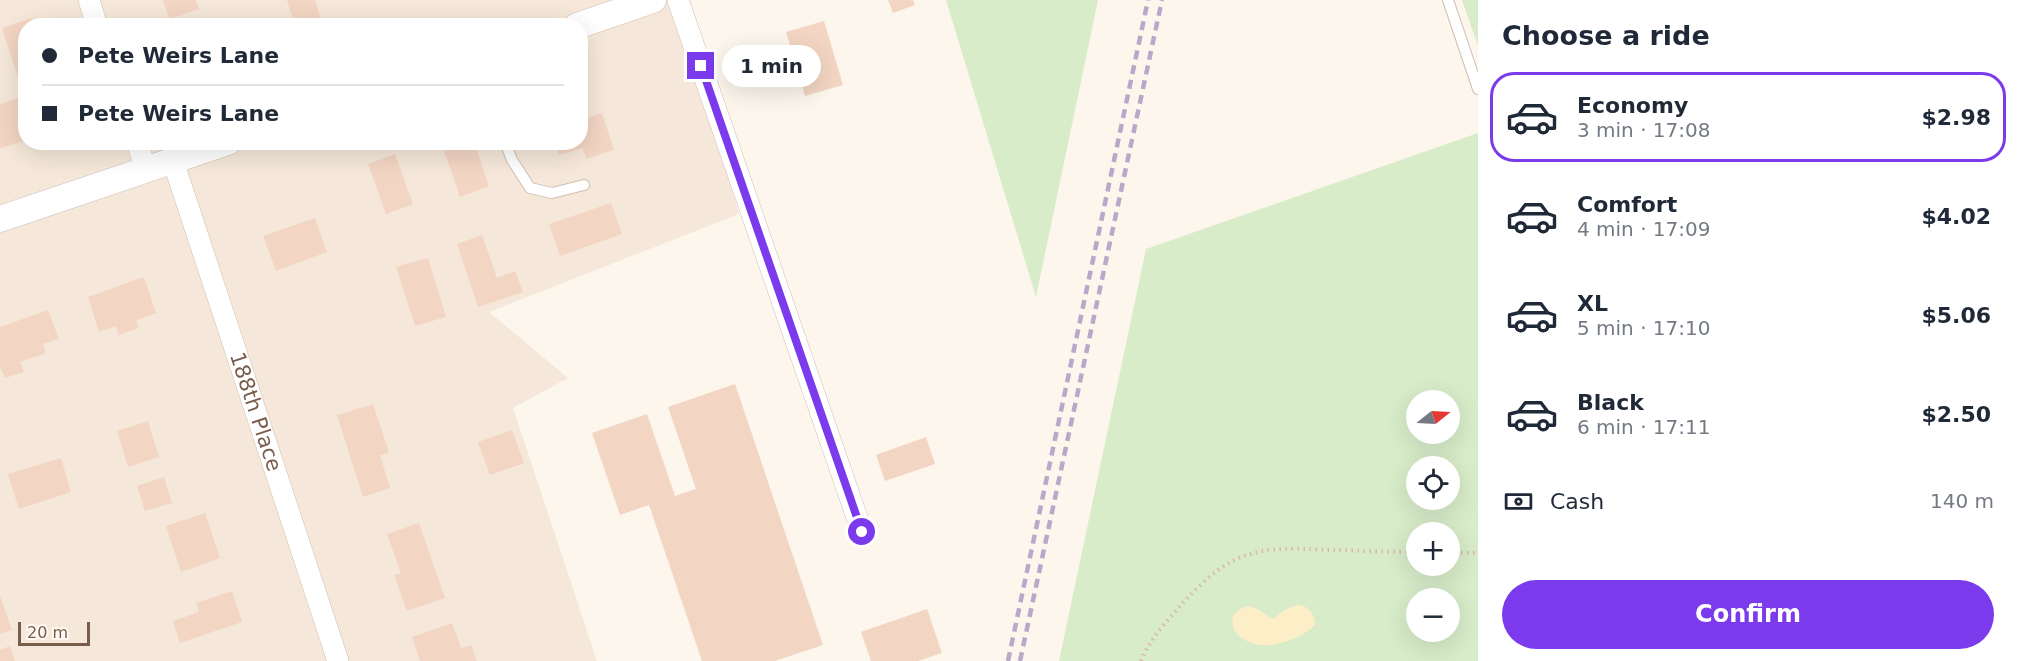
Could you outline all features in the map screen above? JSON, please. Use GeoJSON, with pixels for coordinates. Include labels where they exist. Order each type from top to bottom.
{"type":"FeatureCollection","features":[{"type":"Feature","properties":{"kind":"street"},"geometry":{"type":"LineString","coordinates":[[89,0],[95,18]]}},
{"type":"Feature","properties":{"kind":"street"},"geometry":{"type":"LineString","coordinates":[[588,22],[653,0]]}},
{"type":"Feature","properties":{"kind":"street"},"geometry":{"type":"LineString","coordinates":[[678,0],[862,532]]}},
{"type":"Feature","properties":{"kind":"street"},"geometry":{"type":"LineString","coordinates":[[140,150],[146,170]]}},
{"type":"Feature","properties":{"kind":"street"},"geometry":{"type":"LineString","coordinates":[[0,219],[204,150]]}},
{"type":"Feature","properties":{"kind":"street","name":"188th Place"},"geometry":{"type":"LineString","coordinates":[[172,161],[338,661]]}},
{"type":"Feature","properties":{"kind":"lane"},"geometry":{"type":"LineString","coordinates":[[1448,0],[1478,89]]}},
{"type":"Feature","properties":{"kind":"lane"},"geometry":{"type":"LineString","coordinates":[[508,150],[530,188],[552,193],[584,185]]}},
{"type":"Feature","properties":{"kind":"path"},"geometry":{"type":"LineString","coordinates":[[1141,661],[1162,626],[1212,575],[1230,562],[1260,551],[1284,549],[1406,552]]}},
{"type":"Feature","properties":{"kind":"path"},"geometry":{"type":"LineString","coordinates":[[1460,553],[1478,553]]}},
{"type":"Feature","properties":{"kind":"shaded area"},"geometry":{"type":"Polygon","coordinates":[[[0,0],[677,0],[739,214],[489,312],[568,378],[513,408],[597,661],[0,661],[0,0]]]}},
{"type":"Feature","properties":{"kind":"green space"},"geometry":{"type":"Polygon","coordinates":[[[946,0],[1098,0],[1036,297],[946,0]]]}},
{"type":"Feature","properties":{"kind":"green space"},"geometry":{"type":"Polygon","coordinates":[[[1462,0],[1478,0],[1478,46],[1462,0]]]}},
{"type":"Feature","properties":{"kind":"green space"},"geometry":{"type":"Polygon","coordinates":[[[1478,133],[1478,661],[1059,661],[1146,249],[1478,133]]]}},
{"type":"Feature","properties":{"kind":"sand"},"geometry":{"type":"Polygon","coordinates":[[[1296,605],[1310,610],[1315,625],[1289,640],[1272,645],[1258,644],[1244,639],[1234,630],[1233,616],[1244,607],[1253,607],[1273,619],[1296,605]]]}},
{"type":"Feature","properties":{"kind":"building"},"geometry":{"type":"Polygon","coordinates":[[[163,0],[196,0],[199,9],[169,18],[163,0]]]}},
{"type":"Feature","properties":{"kind":"building"},"geometry":{"type":"Polygon","coordinates":[[[287,0],[315,0],[321,18],[293,18],[287,0]]]}},
{"type":"Feature","properties":{"kind":"building"},"geometry":{"type":"Polygon","coordinates":[[[888,0],[913,0],[915,5],[893,13],[888,0]]]}},
{"type":"Feature","properties":{"kind":"building"},"geometry":{"type":"Polygon","coordinates":[[[824,21],[843,85],[805,96],[786,32],[824,21]]]}},
{"type":"Feature","properties":{"kind":"building"},"geometry":{"type":"Polygon","coordinates":[[[18,23],[18,77],[2,28],[18,23]]]}},
{"type":"Feature","properties":{"kind":"building"},"geometry":{"type":"Polygon","coordinates":[[[18,98],[18,143],[0,148],[0,104],[18,98]]]}},
{"type":"Feature","properties":{"kind":"building"},"geometry":{"type":"Polygon","coordinates":[[[602,113],[614,150],[586,159],[584,150],[588,150],[588,117],[602,113]]]}},
{"type":"Feature","properties":{"kind":"building"},"geometry":{"type":"Polygon","coordinates":[[[444,150],[477,150],[489,186],[460,197],[444,150]]]}},
{"type":"Feature","properties":{"kind":"building"},"geometry":{"type":"Polygon","coordinates":[[[557,150],[576,150],[559,155],[557,150]]]}},
{"type":"Feature","properties":{"kind":"building"},"geometry":{"type":"Polygon","coordinates":[[[395,154],[413,204],[386,214],[368,164],[395,154]]]}},
{"type":"Feature","properties":{"kind":"building"},"geometry":{"type":"Polygon","coordinates":[[[611,203],[622,234],[560,256],[549,224],[611,203]]]}},
{"type":"Feature","properties":{"kind":"building"},"geometry":{"type":"Polygon","coordinates":[[[315,218],[327,252],[276,271],[263,236],[315,218]]]}},
{"type":"Feature","properties":{"kind":"building"},"geometry":{"type":"Polygon","coordinates":[[[482,235],[497,278],[515,271],[523,292],[478,307],[457,244],[482,235]]]}},
{"type":"Feature","properties":{"kind":"building"},"geometry":{"type":"Polygon","coordinates":[[[428,258],[446,317],[415,326],[396,267],[428,258]]]}},
{"type":"Feature","properties":{"kind":"building"},"geometry":{"type":"Polygon","coordinates":[[[144,277],[156,313],[136,320],[139,328],[119,335],[116,326],[99,332],[88,297],[144,277]]]}},
{"type":"Feature","properties":{"kind":"building"},"geometry":{"type":"Polygon","coordinates":[[[48,310],[59,339],[43,344],[46,353],[20,362],[24,372],[5,378],[0,368],[0,327],[48,310]]]}},
{"type":"Feature","properties":{"kind":"building"},"geometry":{"type":"Polygon","coordinates":[[[735,384],[823,645],[775,661],[702,661],[649,505],[620,515],[592,433],[647,414],[675,496],[696,489],[668,407],[735,384]]]}},
{"type":"Feature","properties":{"kind":"building"},"geometry":{"type":"Polygon","coordinates":[[[373,404],[389,452],[380,455],[390,488],[363,497],[337,415],[373,404]]]}},
{"type":"Feature","properties":{"kind":"building"},"geometry":{"type":"Polygon","coordinates":[[[148,421],[159,457],[128,467],[117,431],[148,421]]]}},
{"type":"Feature","properties":{"kind":"building"},"geometry":{"type":"Polygon","coordinates":[[[512,430],[524,463],[490,475],[478,442],[512,430]]]}},
{"type":"Feature","properties":{"kind":"building"},"geometry":{"type":"Polygon","coordinates":[[[926,437],[935,464],[885,481],[876,455],[926,437]]]}},
{"type":"Feature","properties":{"kind":"building"},"geometry":{"type":"Polygon","coordinates":[[[61,458],[71,492],[19,509],[8,474],[61,458]]]}},
{"type":"Feature","properties":{"kind":"building"},"geometry":{"type":"Polygon","coordinates":[[[164,477],[172,503],[145,511],[137,486],[164,477]]]}},
{"type":"Feature","properties":{"kind":"building"},"geometry":{"type":"Polygon","coordinates":[[[205,513],[220,558],[181,572],[166,526],[205,513]]]}},
{"type":"Feature","properties":{"kind":"building"},"geometry":{"type":"Polygon","coordinates":[[[419,523],[445,598],[407,611],[394,575],[401,573],[387,534],[419,523]]]}},
{"type":"Feature","properties":{"kind":"building"},"geometry":{"type":"Polygon","coordinates":[[[232,591],[242,622],[180,643],[173,621],[199,612],[196,603],[232,591]]]}},
{"type":"Feature","properties":{"kind":"building"},"geometry":{"type":"Polygon","coordinates":[[[0,596],[12,630],[0,634],[0,596]]]}},
{"type":"Feature","properties":{"kind":"building"},"geometry":{"type":"Polygon","coordinates":[[[927,609],[942,653],[918,661],[871,661],[861,632],[927,609]]]}},
{"type":"Feature","properties":{"kind":"building"},"geometry":{"type":"Polygon","coordinates":[[[452,623],[461,648],[471,645],[477,661],[420,661],[412,637],[452,623]]]}},
{"type":"Feature","properties":{"kind":"building"},"geometry":{"type":"Polygon","coordinates":[[[10,646],[15,661],[0,661],[0,650],[10,646]]]}},
{"type":"Feature","properties":{"kind":"railway"},"geometry":{"type":"LineString","coordinates":[[1008,661],[1148,0]]}},
{"type":"Feature","properties":{"kind":"railway"},"geometry":{"type":"LineString","coordinates":[[1020,661],[1162,0]]}},
{"type":"Feature","properties":{"kind":"route"},"geometry":{"type":"LineString","coordinates":[[701,66],[862,532]]}}]}
